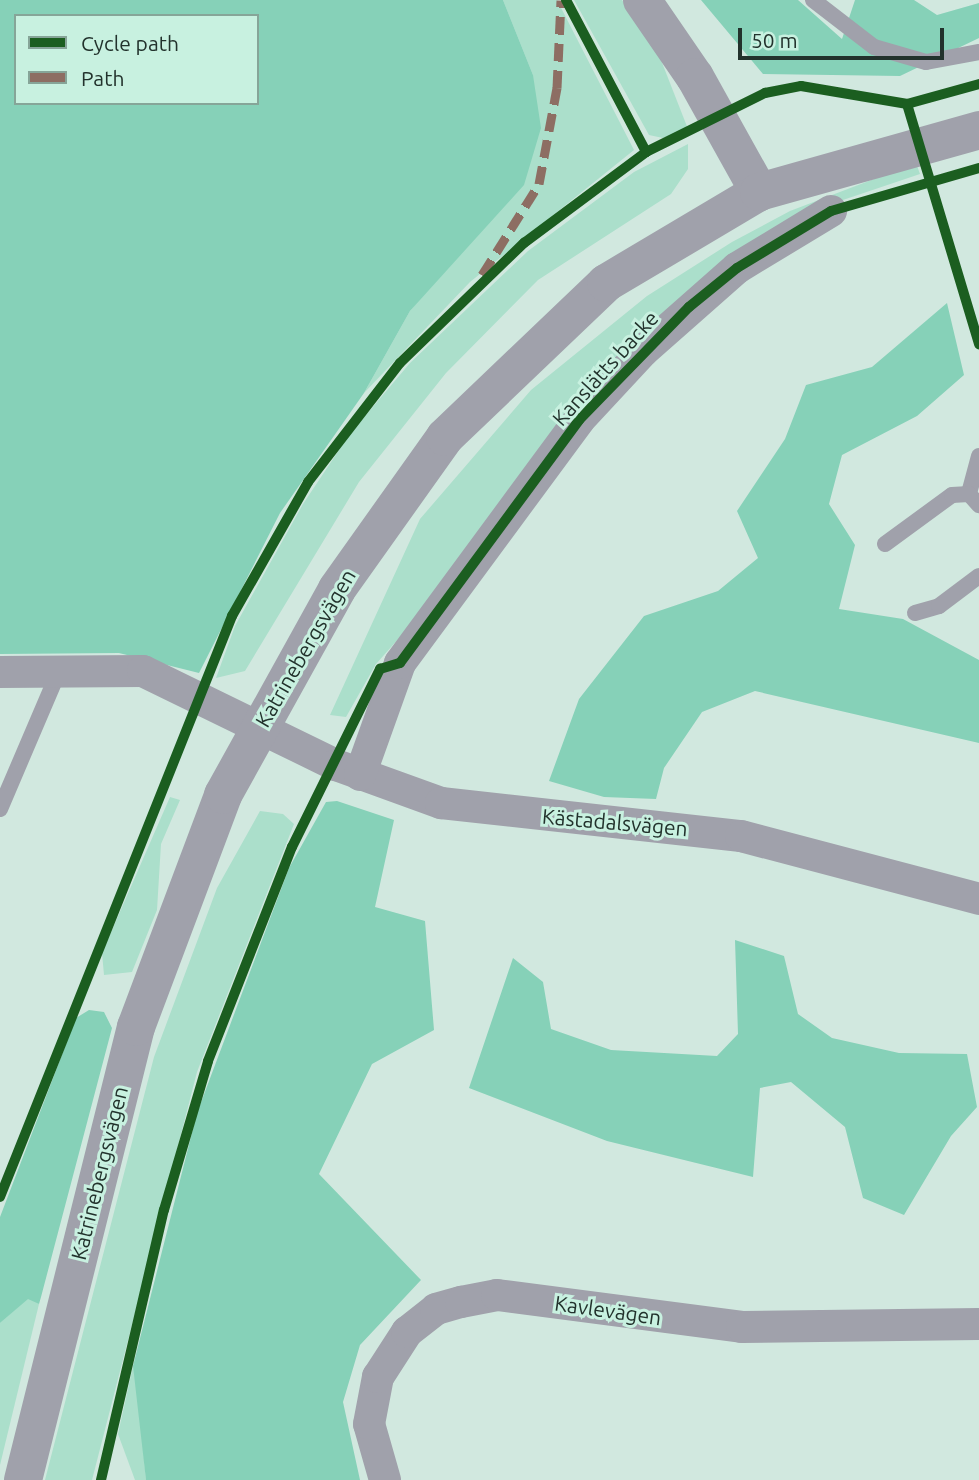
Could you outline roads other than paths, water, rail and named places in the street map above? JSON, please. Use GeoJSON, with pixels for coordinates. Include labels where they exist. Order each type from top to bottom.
{"type":"FeatureCollection","features":[{"type":"Feature","properties":{"kind":"street"},"geometry":{"type":"LineString","coordinates":[[642,0],[695,77],[759,192]]}},
{"type":"Feature","properties":{"kind":"street","name":"Katrinebergsvägen"},"geometry":{"type":"LineString","coordinates":[[23,1480],[136,1027],[223,795],[337,589],[445,437],[606,283],[759,192],[979,130]]}},
{"type":"Feature","properties":{"kind":"street","name":"Kanslätts backe"},"geometry":{"type":"LineString","coordinates":[[360,775],[400,663],[579,420],[643,351],[727,276],[831,211]]}},
{"type":"Feature","properties":{"kind":"street","name":"Kästadalsvägen"},"geometry":{"type":"LineString","coordinates":[[0,672],[143,671],[360,775],[487,812],[741,836],[979,899]]}},
{"type":"Feature","properties":{"kind":"street","name":"Kavlevägen"},"geometry":{"type":"LineString","coordinates":[[385,1480],[369,1424],[378,1377],[407,1332],[436,1309],[461,1302],[497,1295],[742,1327],[979,1324]]}},
{"type":"Feature","properties":{"kind":"lane"},"geometry":{"type":"LineString","coordinates":[[813,0],[874,47],[926,62],[979,52]]}},
{"type":"Feature","properties":{"kind":"lane"},"geometry":{"type":"LineString","coordinates":[[885,544],[952,495],[974,500],[979,456]]}},
{"type":"Feature","properties":{"kind":"lane"},"geometry":{"type":"LineString","coordinates":[[915,614],[939,606],[979,576]]}},
{"type":"Feature","properties":{"kind":"lane"},"geometry":{"type":"LineString","coordinates":[[0,809],[59,671]]}}]}
